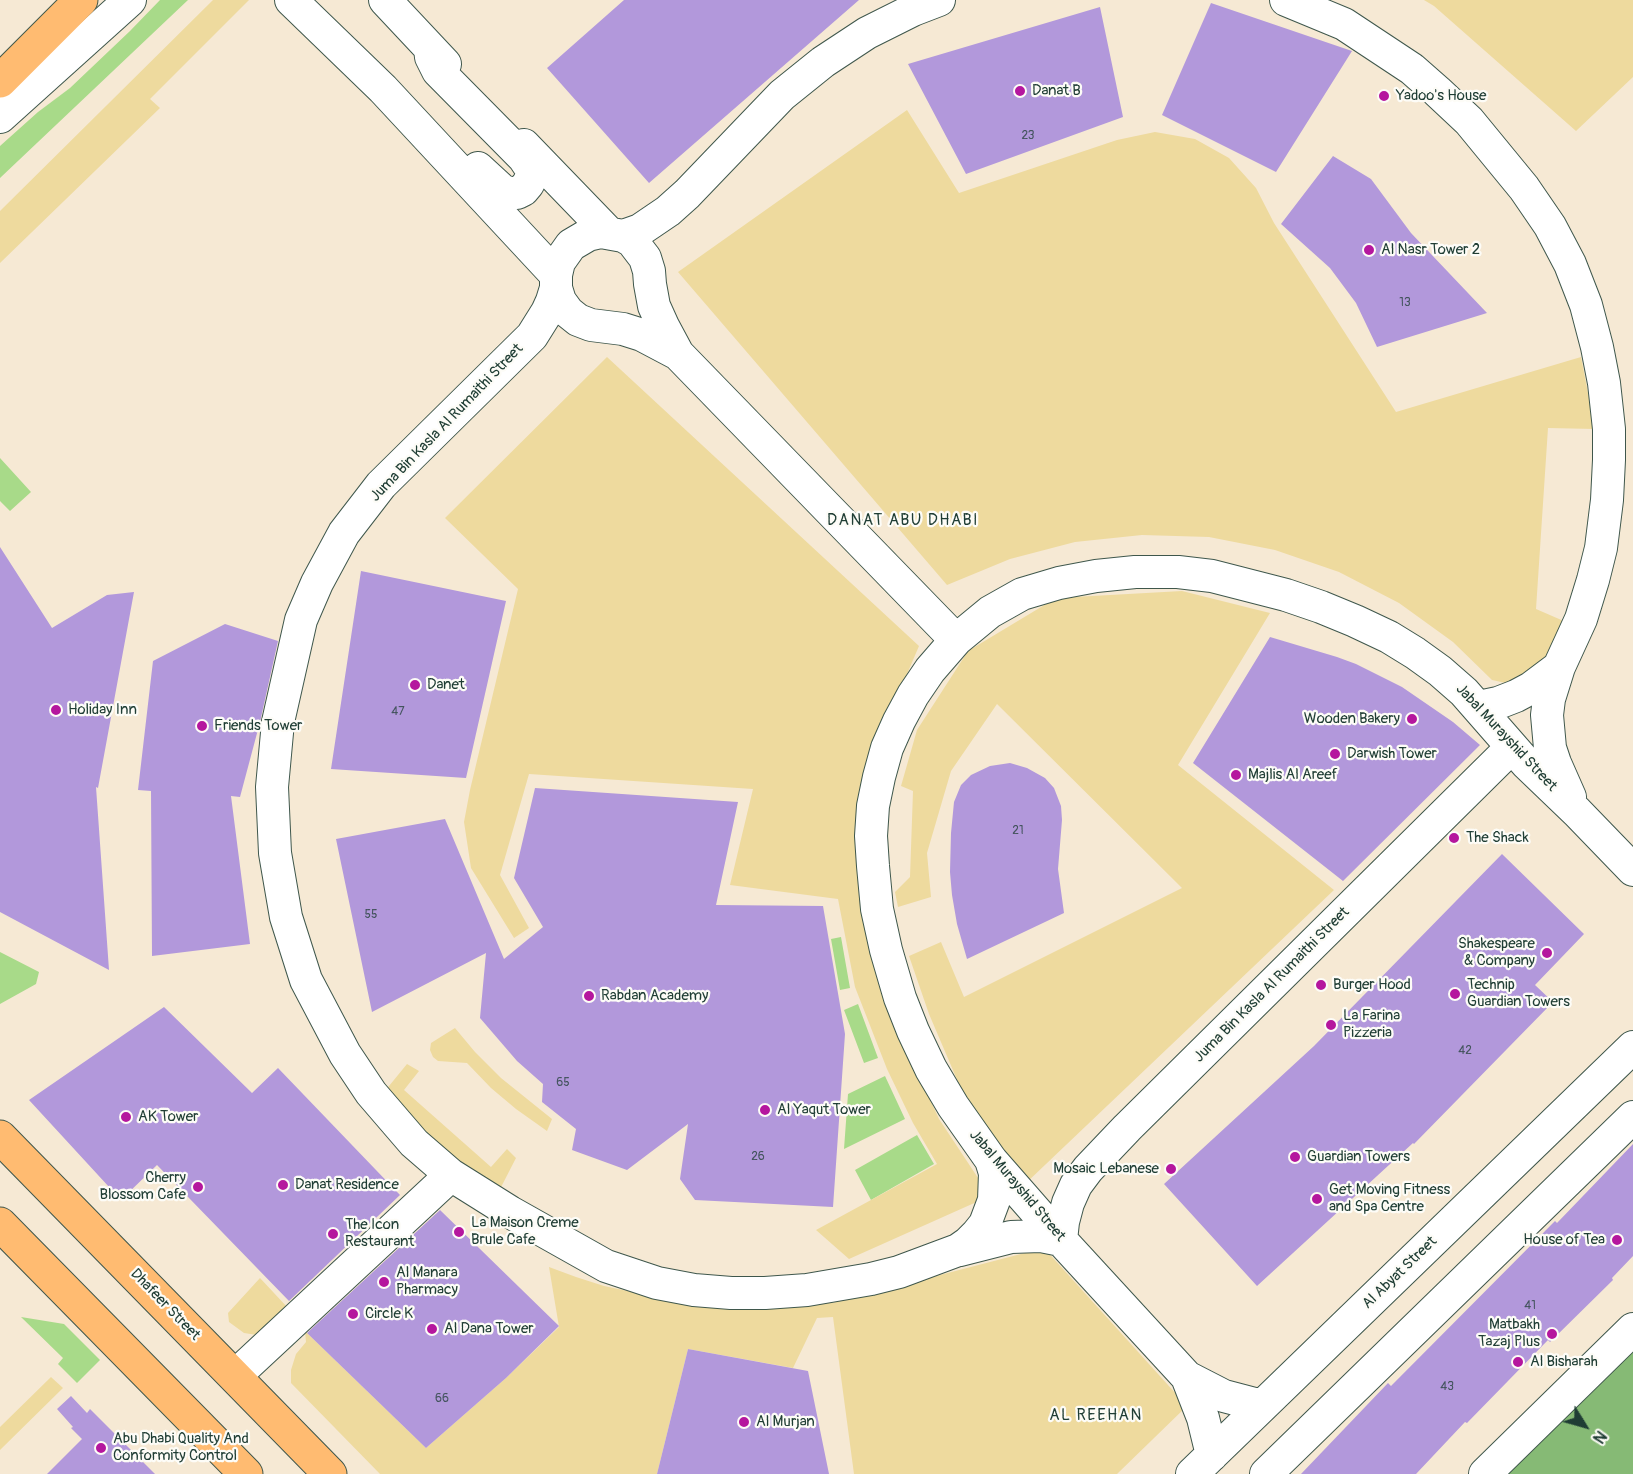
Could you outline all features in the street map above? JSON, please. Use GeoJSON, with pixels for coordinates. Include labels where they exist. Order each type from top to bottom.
{"type":"FeatureCollection","features":[{"type":"Feature","properties":{"kind":"main road"},"geometry":{"type":"LineString","coordinates":[[0,81],[81,0]]}},
{"type":"Feature","properties":{"kind":"main road","name":"Dhafeer Street"},"geometry":{"type":"LineString","coordinates":[[0,1137],[330,1474]]}},
{"type":"Feature","properties":{"kind":"main road"},"geometry":{"type":"LineString","coordinates":[[0,1224],[246,1474]]}},
{"type":"Feature","properties":{"kind":"street"},"geometry":{"type":"LineString","coordinates":[[0,117],[130,0]]}},
{"type":"Feature","properties":{"kind":"street"},"geometry":{"type":"LineString","coordinates":[[291,0],[383,89],[556,281],[560,301],[568,312],[591,326],[623,329],[642,335],[678,354]]}},
{"type":"Feature","properties":{"kind":"street"},"geometry":{"type":"LineString","coordinates":[[385,0],[430,49],[616,234],[632,241],[645,258],[658,316],[678,354],[956,639]]}},
{"type":"Feature","properties":{"kind":"street","name":"Juma Bin Kasla Al Rumaithi Street"},"geometry":{"type":"LineString","coordinates":[[939,0],[867,33],[823,62],[782,95],[687,194],[640,230],[616,234],[601,232],[588,235],[571,245],[559,262],[547,312],[532,336],[387,479],[344,533],[317,583],[301,621],[278,722],[272,788],[275,853],[286,917],[306,980],[345,1054],[370,1093],[414,1143],[451,1175],[510,1212],[606,1266],[657,1283],[694,1290],[743,1293],[807,1290],[899,1272],[958,1250],[977,1234],[985,1224],[994,1200],[996,1186],[991,1160]]}},
{"type":"Feature","properties":{"kind":"street"},"geometry":{"type":"LineString","coordinates":[[1286,0],[1344,24],[1412,69],[1468,121],[1524,188],[1550,226],[1570,264],[1586,305],[1604,382],[1609,429],[1607,500],[1593,580],[1581,619],[1559,667],[1549,699],[1547,715],[1550,748],[1577,812]]}},
{"type":"Feature","properties":{"kind":"street"},"geometry":{"type":"LineString","coordinates":[[383,89],[418,111],[503,191],[510,193],[523,190],[531,178],[532,170],[529,164],[443,78],[434,64],[430,49]]}},
{"type":"Feature","properties":{"kind":"street","name":"Jabal Murayshid Street"},"geometry":{"type":"LineString","coordinates":[[1262,1406],[1224,1396],[1187,1377],[991,1160],[953,1106],[912,1031],[886,950],[877,909],[872,836],[873,807],[887,748],[913,694],[956,639],[990,612],[1022,594],[1059,583],[1135,572],[1178,572],[1212,576],[1277,592],[1321,607],[1389,637],[1415,653],[1464,692],[1512,747],[1633,870]]}},
{"type":"Feature","properties":{"kind":"street"},"geometry":{"type":"LineString","coordinates":[[1479,707],[1498,703],[1524,692],[1559,667]]}},
{"type":"Feature","properties":{"kind":"street","name":"Juma Bin Kasla Al Rumaithi Street"},"geometry":{"type":"LineString","coordinates":[[1061,1240],[1068,1203],[1076,1185],[1088,1169],[1512,747]]}},
{"type":"Feature","properties":{"kind":"street","name":"Al Abyat Street"},"geometry":{"type":"LineString","coordinates":[[1202,1465],[1633,1047]]}},
{"type":"Feature","properties":{"kind":"street"},"geometry":{"type":"LineString","coordinates":[[1236,1431],[1269,1471],[1633,1117]]}},
{"type":"Feature","properties":{"kind":"street"},"geometry":{"type":"LineString","coordinates":[[234,1376],[451,1175]]}},
{"type":"Feature","properties":{"kind":"street"},"geometry":{"type":"LineString","coordinates":[[958,1250],[1011,1237],[1041,1236],[1061,1240]]}},
{"type":"Feature","properties":{"kind":"street"},"geometry":{"type":"LineString","coordinates":[[1485,1474],[1633,1329]]}},
{"type":"Feature","properties":{"kind":"street","name":"Jabal Murayshid Street"},"geometry":{"type":"LineString","coordinates":[[1187,1377],[1209,1437],[1202,1465]]}},
{"type":"Feature","properties":{"kind":"green space"},"geometry":{"type":"Polygon","coordinates":[[[160,0],[188,0],[0,178],[0,146],[38,112],[70,88],[160,0]]]}},
{"type":"Feature","properties":{"kind":"green space"},"geometry":{"type":"Polygon","coordinates":[[[0,458],[31,492],[10,511],[0,501],[0,458]]]}},
{"type":"Feature","properties":{"kind":"green space"},"geometry":{"type":"Polygon","coordinates":[[[841,937],[850,988],[840,990],[831,939],[841,937]]]}},
{"type":"Feature","properties":{"kind":"green space"},"geometry":{"type":"Polygon","coordinates":[[[0,952],[39,972],[36,984],[0,1004],[0,952]]]}},
{"type":"Feature","properties":{"kind":"green space"},"geometry":{"type":"Polygon","coordinates":[[[858,1004],[878,1058],[864,1063],[844,1010],[858,1004]]]}},
{"type":"Feature","properties":{"kind":"green space"},"geometry":{"type":"Polygon","coordinates":[[[885,1076],[905,1119],[844,1149],[848,1094],[885,1076]]]}},
{"type":"Feature","properties":{"kind":"green space"},"geometry":{"type":"Polygon","coordinates":[[[917,1135],[934,1164],[871,1200],[855,1170],[917,1135]]]}},
{"type":"Feature","properties":{"kind":"green space"},"geometry":{"type":"Polygon","coordinates":[[[21,1317],[64,1324],[100,1360],[77,1383],[58,1364],[63,1358],[21,1317]]]}},
{"type":"Feature","properties":{"kind":"green space"},"geometry":{"type":"Polygon","coordinates":[[[1633,1348],[1633,1474],[1502,1474],[1633,1348]]]}},
{"type":"Feature","properties":{"kind":"sand"},"geometry":{"type":"Polygon","coordinates":[[[213,0],[249,0],[150,99],[160,108],[0,263],[0,211],[213,0]]]}},
{"type":"Feature","properties":{"kind":"sand"},"geometry":{"type":"Polygon","coordinates":[[[1424,0],[1633,0],[1633,77],[1576,131],[1434,6],[1424,0]]]}},
{"type":"Feature","properties":{"kind":"sand"},"geometry":{"type":"Polygon","coordinates":[[[907,110],[959,193],[1117,140],[1155,132],[1195,139],[1229,158],[1256,188],[1274,223],[1396,412],[1581,357],[1595,429],[1548,428],[1536,609],[1566,622],[1541,666],[1515,685],[1492,680],[1453,642],[1399,603],[1339,572],[1275,550],[1209,537],[1142,535],[1075,542],[1010,559],[947,585],[678,272],[907,110]]]}},
{"type":"Feature","properties":{"kind":"sand"},"geometry":{"type":"Polygon","coordinates":[[[607,357],[919,646],[872,756],[890,1012],[939,1119],[990,1196],[849,1259],[816,1230],[937,1164],[913,1123],[887,1069],[855,987],[838,899],[730,885],[753,789],[529,774],[500,875],[529,928],[514,938],[471,868],[464,822],[518,589],[445,518],[607,357]]]}},
{"type":"Feature","properties":{"kind":"sand"},"geometry":{"type":"Polygon","coordinates":[[[1182,591],[1270,613],[1178,765],[1334,890],[1025,1184],[967,1103],[929,1014],[909,956],[941,942],[964,997],[1182,888],[997,704],[951,771],[927,853],[931,897],[898,907],[895,892],[910,877],[913,791],[901,786],[917,730],[968,651],[1056,598],[1182,591]]]}},
{"type":"Feature","properties":{"kind":"sand"},"geometry":{"type":"Polygon","coordinates":[[[455,1028],[501,1078],[552,1119],[547,1131],[491,1088],[467,1063],[438,1061],[433,1057],[430,1050],[431,1043],[455,1028]]]}},
{"type":"Feature","properties":{"kind":"sand"},"geometry":{"type":"Polygon","coordinates":[[[407,1064],[419,1071],[404,1090],[491,1167],[507,1149],[516,1158],[498,1193],[476,1183],[380,1097],[407,1064]]]}},
{"type":"Feature","properties":{"kind":"sand"},"geometry":{"type":"Polygon","coordinates":[[[1044,1248],[1187,1406],[1117,1474],[854,1474],[833,1317],[817,1318],[793,1368],[688,1349],[657,1474],[380,1474],[291,1383],[291,1370],[296,1354],[306,1342],[305,1331],[426,1448],[506,1378],[559,1327],[549,1267],[604,1286],[661,1298],[791,1299],[832,1303],[1044,1248]]]}},
{"type":"Feature","properties":{"kind":"sand"},"geometry":{"type":"Polygon","coordinates":[[[260,1278],[288,1308],[257,1335],[244,1333],[229,1322],[228,1313],[260,1278]]]}},
{"type":"Feature","properties":{"kind":"sand"},"geometry":{"type":"Polygon","coordinates":[[[51,1377],[63,1388],[0,1450],[0,1427],[51,1377]]]}},
{"type":"Feature","properties":{"kind":"building"},"geometry":{"type":"Polygon","coordinates":[[[624,0],[859,0],[649,183],[547,68],[624,0]]]}},
{"type":"Feature","properties":{"kind":"building"},"geometry":{"type":"Polygon","coordinates":[[[1211,3],[1352,51],[1276,172],[1162,115],[1211,3]]]}},
{"type":"Feature","properties":{"kind":"building","name":"Danat B"},"geometry":{"type":"Polygon","coordinates":[[[1100,7],[1123,117],[966,174],[908,64],[1100,7]]]}},
{"type":"Feature","properties":{"kind":"building","name":"Al Nasr Tower 2"},"geometry":{"type":"Polygon","coordinates":[[[1333,156],[1371,179],[1411,233],[1487,313],[1377,347],[1356,303],[1330,268],[1281,224],[1333,156]]]}},
{"type":"Feature","properties":{"kind":"building","name":"Holiday Inn"},"geometry":{"type":"Polygon","coordinates":[[[0,547],[52,628],[107,595],[134,592],[98,788],[96,787],[109,970],[0,912],[0,547]]]}},
{"type":"Feature","properties":{"kind":"building","name":"Danet"},"geometry":{"type":"Polygon","coordinates":[[[361,571],[506,601],[466,778],[331,769],[361,571]]]}},
{"type":"Feature","properties":{"kind":"building"},"geometry":{"type":"Polygon","coordinates":[[[225,624],[278,641],[240,797],[231,796],[250,944],[152,956],[151,791],[138,790],[153,661],[225,624]]]}},
{"type":"Feature","properties":{"kind":"building","name":"Darwish Tower"},"geometry":{"type":"Polygon","coordinates":[[[1270,637],[1356,664],[1402,687],[1453,722],[1480,745],[1343,881],[1193,763],[1270,637]]]}},
{"type":"Feature","properties":{"kind":"building"},"geometry":{"type":"Polygon","coordinates":[[[1010,763],[1027,768],[1045,778],[1054,788],[1061,806],[1058,869],[1064,913],[967,959],[957,924],[950,872],[954,802],[961,785],[971,775],[990,766],[1010,763]]]}},
{"type":"Feature","properties":{"kind":"building"},"geometry":{"type":"Polygon","coordinates":[[[535,788],[738,802],[716,905],[823,906],[845,1034],[833,1207],[695,1200],[680,1179],[688,1124],[627,1170],[572,1150],[576,1129],[542,1102],[543,1084],[517,1061],[480,1018],[486,953],[372,1012],[336,839],[445,819],[504,959],[543,927],[514,878],[535,788]]]}},
{"type":"Feature","properties":{"kind":"building"},"geometry":{"type":"Polygon","coordinates":[[[1502,854],[1584,934],[1535,985],[1553,1002],[1414,1144],[1257,1286],[1164,1184],[1314,1046],[1502,854]]]}},
{"type":"Feature","properties":{"kind":"building"},"geometry":{"type":"Polygon","coordinates":[[[164,1007],[252,1093],[278,1068],[400,1195],[289,1301],[157,1165],[121,1200],[29,1100],[164,1007]]]}},
{"type":"Feature","properties":{"kind":"building"},"geometry":{"type":"Polygon","coordinates":[[[1633,1144],[1633,1256],[1612,1278],[1613,1280],[1550,1342],[1548,1340],[1416,1474],[1301,1474],[1388,1383],[1391,1386],[1555,1221],[1557,1223],[1633,1144]]]}},
{"type":"Feature","properties":{"kind":"building","name":"Al Dana Tower"},"geometry":{"type":"Polygon","coordinates":[[[440,1210],[559,1326],[506,1378],[426,1448],[307,1333],[440,1210]]]}},
{"type":"Feature","properties":{"kind":"building","name":"Al Murjan"},"geometry":{"type":"Polygon","coordinates":[[[688,1349],[808,1371],[829,1474],[657,1474],[688,1349]]]}},
{"type":"Feature","properties":{"kind":"building","name":"Abu Dhabi Quality And Conformity Control"},"geometry":{"type":"Polygon","coordinates":[[[71,1396],[87,1413],[90,1409],[155,1474],[47,1474],[82,1439],[57,1409],[71,1396]]]}},
{"type":"Feature","properties":{"kind":"place","name":"Danat B"},"geometry":{"type":"Point","coordinates":[1020,91]}},
{"type":"Feature","properties":{"kind":"place","name":"Yadoo's House"},"geometry":{"type":"Point","coordinates":[1384,96]}},
{"type":"Feature","properties":{"kind":"place","name":"Al Nasr Tower 2"},"geometry":{"type":"Point","coordinates":[1369,250]}},
{"type":"Feature","properties":{"kind":"place","name":"Danet"},"geometry":{"type":"Point","coordinates":[415,685]}},
{"type":"Feature","properties":{"kind":"place","name":"Holiday Inn"},"geometry":{"type":"Point","coordinates":[56,710]}},
{"type":"Feature","properties":{"kind":"place","name":"Wooden Bakery"},"geometry":{"type":"Point","coordinates":[1412,719]}},
{"type":"Feature","properties":{"kind":"place","name":"Friends Tower"},"geometry":{"type":"Point","coordinates":[202,726]}},
{"type":"Feature","properties":{"kind":"place","name":"Darwish Tower"},"geometry":{"type":"Point","coordinates":[1335,754]}},
{"type":"Feature","properties":{"kind":"place","name":"Majlis Al Areef"},"geometry":{"type":"Point","coordinates":[1236,775]}},
{"type":"Feature","properties":{"kind":"place","name":"The Shack"},"geometry":{"type":"Point","coordinates":[1454,838]}},
{"type":"Feature","properties":{"kind":"place","name":"Shakespeare & Company"},"geometry":{"type":"Point","coordinates":[1547,953]}},
{"type":"Feature","properties":{"kind":"place","name":"Burger Hood"},"geometry":{"type":"Point","coordinates":[1321,985]}},
{"type":"Feature","properties":{"kind":"place","name":"Technip Guardian Towers"},"geometry":{"type":"Point","coordinates":[1455,994]}},
{"type":"Feature","properties":{"kind":"place","name":"Rabdan Academy"},"geometry":{"type":"Point","coordinates":[589,996]}},
{"type":"Feature","properties":{"kind":"place","name":"La Farina Pizzeria"},"geometry":{"type":"Point","coordinates":[1331,1025]}},
{"type":"Feature","properties":{"kind":"place","name":"Al Yaqut Tower"},"geometry":{"type":"Point","coordinates":[765,1110]}},
{"type":"Feature","properties":{"kind":"place","name":"AK Tower"},"geometry":{"type":"Point","coordinates":[126,1117]}},
{"type":"Feature","properties":{"kind":"place","name":"Guardian Towers"},"geometry":{"type":"Point","coordinates":[1295,1157]}},
{"type":"Feature","properties":{"kind":"place","name":"Mosaic Lebanese"},"geometry":{"type":"Point","coordinates":[1171,1169]}},
{"type":"Feature","properties":{"kind":"place","name":"Danat Residence"},"geometry":{"type":"Point","coordinates":[283,1185]}},
{"type":"Feature","properties":{"kind":"place","name":"Cherry Blossom Cafe"},"geometry":{"type":"Point","coordinates":[198,1187]}},
{"type":"Feature","properties":{"kind":"place","name":"Get Moving Fitness and Spa Centre"},"geometry":{"type":"Point","coordinates":[1317,1199]}},
{"type":"Feature","properties":{"kind":"place","name":"La Maison Creme Brule Cafe"},"geometry":{"type":"Point","coordinates":[459,1232]}},
{"type":"Feature","properties":{"kind":"place","name":"The Icon Restaurant"},"geometry":{"type":"Point","coordinates":[333,1234]}},
{"type":"Feature","properties":{"kind":"place","name":"House of Tea"},"geometry":{"type":"Point","coordinates":[1617,1240]}},
{"type":"Feature","properties":{"kind":"place","name":"Al Manara Pharmacy"},"geometry":{"type":"Point","coordinates":[384,1282]}},
{"type":"Feature","properties":{"kind":"place","name":"Circle K"},"geometry":{"type":"Point","coordinates":[353,1314]}},
{"type":"Feature","properties":{"kind":"place","name":"Al Dana Tower"},"geometry":{"type":"Point","coordinates":[432,1329]}},
{"type":"Feature","properties":{"kind":"place","name":"Matbakh Tazaj Plus"},"geometry":{"type":"Point","coordinates":[1552,1334]}},
{"type":"Feature","properties":{"kind":"place","name":"Al Bisharah"},"geometry":{"type":"Point","coordinates":[1518,1362]}},
{"type":"Feature","properties":{"kind":"place","name":"Al Murjan"},"geometry":{"type":"Point","coordinates":[744,1422]}},
{"type":"Feature","properties":{"kind":"place","name":"Abu Dhabi Quality And Conformity Control"},"geometry":{"type":"Point","coordinates":[101,1448]}},
{"type":"Feature","properties":{"kind":"district","name":"DANAT ABU DHABI"},"geometry":{"type":"Point","coordinates":[903,521]}},
{"type":"Feature","properties":{"kind":"district","name":"AL REEHAN"},"geometry":{"type":"Point","coordinates":[1096,1416]}}]}
